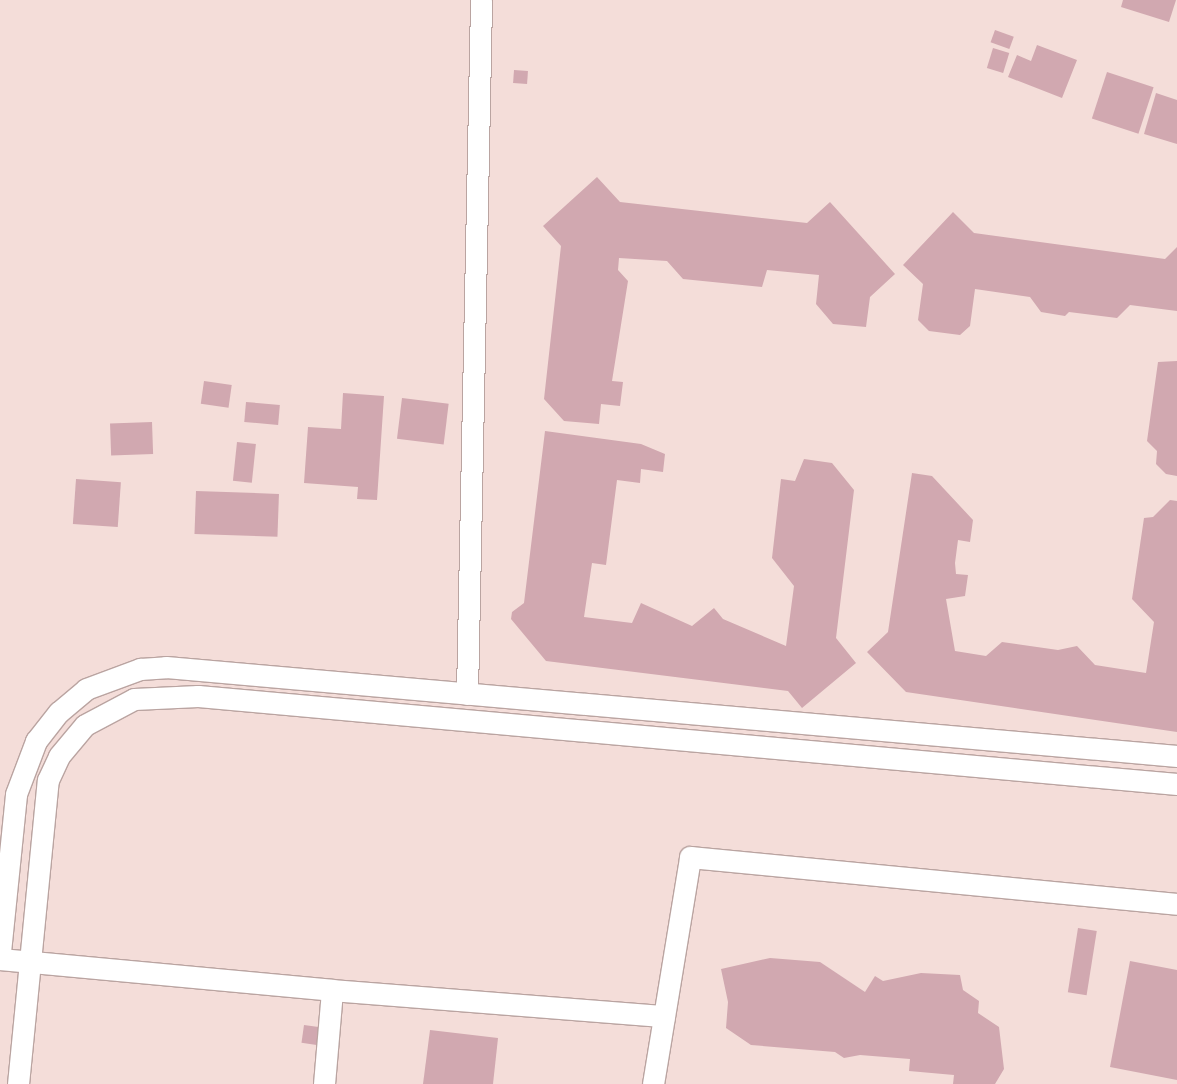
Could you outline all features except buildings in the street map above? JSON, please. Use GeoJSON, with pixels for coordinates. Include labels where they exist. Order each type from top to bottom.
{"type":"FeatureCollection","features":[{"type":"Feature","properties":{"kind":"street"},"geometry":{"type":"LineString","coordinates":[[467,694],[481,0]]}},
{"type":"Feature","properties":{"kind":"street"},"geometry":{"type":"LineString","coordinates":[[0,952],[16,794],[36,741],[59,712],[86,689],[140,669],[166,667],[1177,756]]}},
{"type":"Feature","properties":{"kind":"street"},"geometry":{"type":"LineString","coordinates":[[18,1084],[42,807],[56,760],[85,725],[134,699],[160,695],[1177,784]]}},
{"type":"Feature","properties":{"kind":"street"},"geometry":{"type":"LineString","coordinates":[[653,1084],[690,857],[1177,904]]}},
{"type":"Feature","properties":{"kind":"street"},"geometry":{"type":"LineString","coordinates":[[0,959],[332,990],[664,1016]]}},
{"type":"Feature","properties":{"kind":"street"},"geometry":{"type":"LineString","coordinates":[[324,1084],[332,990]]}}]}
